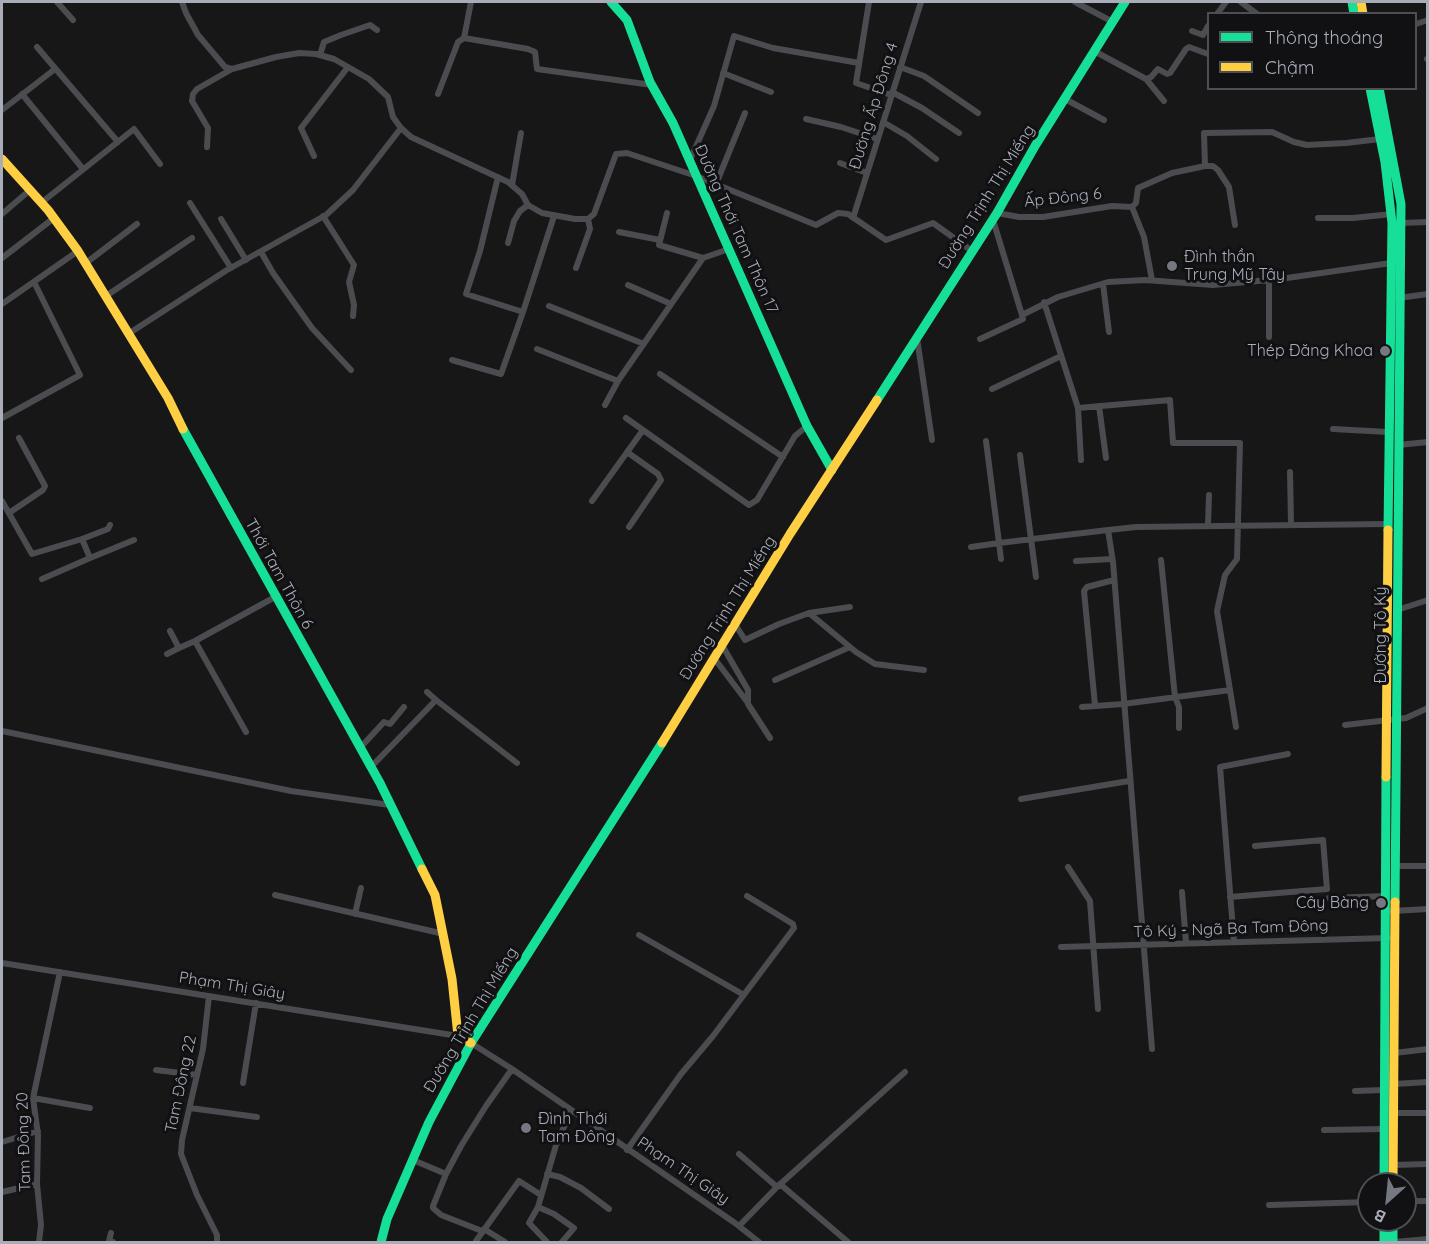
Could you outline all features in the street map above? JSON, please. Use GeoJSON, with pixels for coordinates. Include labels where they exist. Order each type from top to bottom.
{"type":"FeatureCollection","features":[{"type":"Feature","properties":{"kind":"main road","name":"Đường Thới Tam Thôn 17"},"geometry":{"type":"LineString","coordinates":[[611,2],[627,20],[652,85],[673,123],[807,426],[832,470]]}},
{"type":"Feature","properties":{"kind":"main road","name":"Đường Trịnh Thị Miếng"},"geometry":{"type":"LineString","coordinates":[[381,1242],[387,1219],[413,1160],[446,1088],[471,1043],[734,623],[995,216],[1125,2]]}},
{"type":"Feature","properties":{"kind":"main road","name":"Đường Tô Ký"},"geometry":{"type":"LineString","coordinates":[[1370,90],[1392,214],[1396,262]]}},
{"type":"Feature","properties":{"kind":"main road","name":"Đường Tô Ký"},"geometry":{"type":"LineString","coordinates":[[1378,90],[1398,182],[1401,222],[1396,262],[1388,432],[1395,866],[1384,1090],[1384,1172]]}},
{"type":"Feature","properties":{"kind":"main road","name":"Thới Tam Thôn 6"},"geometry":{"type":"LineString","coordinates":[[2,159],[54,218],[86,262],[168,398],[190,443],[371,767],[435,895],[452,979],[458,1036]]}},
{"type":"Feature","properties":{"kind":"main road","name":"Đường Tô Ký"},"geometry":{"type":"LineString","coordinates":[[1391,911],[1386,896],[1396,610],[1398,445],[1395,298]]}},
{"type":"Feature","properties":{"kind":"main road","name":"Đường Tô Ký"},"geometry":{"type":"LineString","coordinates":[[1390,938],[1394,1053],[1394,1172]]}},
{"type":"Feature","properties":{"kind":"main road"},"geometry":{"type":"LineString","coordinates":[[458,1036],[471,1043]]}},
{"type":"Feature","properties":{"kind":"street"},"geometry":{"type":"LineString","coordinates":[[57,2],[73,20]]}},
{"type":"Feature","properties":{"kind":"street"},"geometry":{"type":"LineString","coordinates":[[182,2],[198,35],[225,67],[232,69]]}},
{"type":"Feature","properties":{"kind":"street"},"geometry":{"type":"LineString","coordinates":[[464,38],[471,2]]}},
{"type":"Feature","properties":{"kind":"street"},"geometry":{"type":"LineString","coordinates":[[869,2],[856,83],[892,93],[922,108],[958,133]]}},
{"type":"Feature","properties":{"kind":"street","name":"Đường Ấp Đông 4"},"geometry":{"type":"LineString","coordinates":[[853,218],[921,2]]}},
{"type":"Feature","properties":{"kind":"street"},"geometry":{"type":"LineString","coordinates":[[1075,2],[1113,22]]}},
{"type":"Feature","properties":{"kind":"street"},"geometry":{"type":"LineString","coordinates":[[1240,2],[1254,12]]}},
{"type":"Feature","properties":{"kind":"street"},"geometry":{"type":"LineString","coordinates":[[320,55],[324,42],[370,25],[377,30]]}},
{"type":"Feature","properties":{"kind":"street"},"geometry":{"type":"LineString","coordinates":[[1192,31],[1203,34],[1207,29]]}},
{"type":"Feature","properties":{"kind":"street"},"geometry":{"type":"LineString","coordinates":[[689,161],[714,106],[734,36],[773,48],[859,63]]}},
{"type":"Feature","properties":{"kind":"street"},"geometry":{"type":"LineString","coordinates":[[438,94],[458,42],[464,38],[528,49],[535,52],[537,69],[652,85]]}},
{"type":"Feature","properties":{"kind":"street"},"geometry":{"type":"LineString","coordinates":[[37,47],[118,141]]}},
{"type":"Feature","properties":{"kind":"street"},"geometry":{"type":"LineString","coordinates":[[1146,79],[1158,69],[1170,73],[1189,47],[1207,53]]}},
{"type":"Feature","properties":{"kind":"street"},"geometry":{"type":"LineString","coordinates":[[1094,51],[1146,79],[1164,101]]}},
{"type":"Feature","properties":{"kind":"street"},"geometry":{"type":"LineString","coordinates":[[207,147],[208,128],[192,100],[197,89],[232,69],[299,53],[320,55],[334,59],[369,79],[388,97],[393,117],[400,128],[411,137],[512,185],[522,194],[528,205],[542,213],[588,219],[594,214],[616,154],[627,153],[696,176],[816,225],[838,213],[848,214],[886,240],[933,223],[972,251]]}},
{"type":"Feature","properties":{"kind":"street"},"geometry":{"type":"LineString","coordinates":[[314,156],[301,128],[348,67]]}},
{"type":"Feature","properties":{"kind":"street"},"geometry":{"type":"LineString","coordinates":[[900,67],[924,76],[978,113]]}},
{"type":"Feature","properties":{"kind":"street"},"geometry":{"type":"LineString","coordinates":[[2,110],[55,69]]}},
{"type":"Feature","properties":{"kind":"street"},"geometry":{"type":"LineString","coordinates":[[723,73],[771,92]]}},
{"type":"Feature","properties":{"kind":"street"},"geometry":{"type":"LineString","coordinates":[[22,94],[83,169]]}},
{"type":"Feature","properties":{"kind":"street"},"geometry":{"type":"LineString","coordinates":[[1065,99],[1104,120]]}},
{"type":"Feature","properties":{"kind":"street"},"geometry":{"type":"LineString","coordinates":[[716,184],[746,113]]}},
{"type":"Feature","properties":{"kind":"street"},"geometry":{"type":"LineString","coordinates":[[806,119],[877,139]]}},
{"type":"Feature","properties":{"kind":"street"},"geometry":{"type":"LineString","coordinates":[[883,122],[907,136],[936,159]]}},
{"type":"Feature","properties":{"kind":"street"},"geometry":{"type":"LineString","coordinates":[[128,334],[231,268],[323,216],[354,190],[400,128]]}},
{"type":"Feature","properties":{"kind":"street"},"geometry":{"type":"LineString","coordinates":[[41,203],[134,129],[160,164]]}},
{"type":"Feature","properties":{"kind":"street"},"geometry":{"type":"LineString","coordinates":[[1196,133],[1272,132],[1307,145],[1380,139]]}},
{"type":"Feature","properties":{"kind":"street"},"geometry":{"type":"LineString","coordinates":[[512,185],[521,133]]}},
{"type":"Feature","properties":{"kind":"street"},"geometry":{"type":"LineString","coordinates":[[1204,133],[1205,166]]}},
{"type":"Feature","properties":{"kind":"street"},"geometry":{"type":"LineString","coordinates":[[840,163],[867,173]]}},
{"type":"Feature","properties":{"kind":"street"},"geometry":{"type":"LineString","coordinates":[[1152,280],[1144,237],[1132,207],[1136,203],[1138,188],[1172,173],[1213,166],[1229,187],[1235,225]]}},
{"type":"Feature","properties":{"kind":"street"},"geometry":{"type":"LineString","coordinates":[[498,177],[480,251],[466,294],[523,312]]}},
{"type":"Feature","properties":{"kind":"street"},"geometry":{"type":"LineString","coordinates":[[2,214],[30,190]]}},
{"type":"Feature","properties":{"kind":"street"},"geometry":{"type":"LineString","coordinates":[[190,202],[231,268]]}},
{"type":"Feature","properties":{"kind":"street"},"geometry":{"type":"LineString","coordinates":[[508,243],[514,221],[528,205]]}},
{"type":"Feature","properties":{"kind":"street","name":"Ấp Đông 6"},"geometry":{"type":"LineString","coordinates":[[995,216],[1043,217],[1112,206],[1132,207]]}},
{"type":"Feature","properties":{"kind":"street"},"geometry":{"type":"LineString","coordinates":[[667,213],[659,245],[703,258],[729,249]]}},
{"type":"Feature","properties":{"kind":"street"},"geometry":{"type":"LineString","coordinates":[[1318,218],[1392,214]]}},
{"type":"Feature","properties":{"kind":"street"},"geometry":{"type":"LineString","coordinates":[[323,216],[354,265],[349,282],[354,305],[353,316]]}},
{"type":"Feature","properties":{"kind":"street"},"geometry":{"type":"LineString","coordinates":[[452,360],[501,374],[554,216]]}},
{"type":"Feature","properties":{"kind":"street"},"geometry":{"type":"LineString","coordinates":[[980,339],[1023,319],[995,216]]}},
{"type":"Feature","properties":{"kind":"street"},"geometry":{"type":"LineString","coordinates":[[2,258],[54,218]]}},
{"type":"Feature","properties":{"kind":"street"},"geometry":{"type":"LineString","coordinates":[[221,219],[246,260]]}},
{"type":"Feature","properties":{"kind":"street"},"geometry":{"type":"LineString","coordinates":[[576,268],[590,229],[588,219]]}},
{"type":"Feature","properties":{"kind":"street"},"geometry":{"type":"LineString","coordinates":[[1401,222],[1428,222]]}},
{"type":"Feature","properties":{"kind":"street"},"geometry":{"type":"LineString","coordinates":[[86,262],[137,224]]}},
{"type":"Feature","properties":{"kind":"street"},"geometry":{"type":"LineString","coordinates":[[619,232],[660,240]]}},
{"type":"Feature","properties":{"kind":"street"},"geometry":{"type":"LineString","coordinates":[[106,297],[192,238]]}},
{"type":"Feature","properties":{"kind":"street"},"geometry":{"type":"LineString","coordinates":[[2,304],[78,251]]}},
{"type":"Feature","properties":{"kind":"street"},"geometry":{"type":"LineString","coordinates":[[261,252],[312,328],[351,370]]}},
{"type":"Feature","properties":{"kind":"street"},"geometry":{"type":"LineString","coordinates":[[604,405],[703,258]]}},
{"type":"Feature","properties":{"kind":"street"},"geometry":{"type":"LineString","coordinates":[[1022,315],[1044,302],[1103,284],[1152,280],[1213,285],[1269,280],[1396,262]]}},
{"type":"Feature","properties":{"kind":"street"},"geometry":{"type":"LineString","coordinates":[[1269,280],[1269,337]]}},
{"type":"Feature","properties":{"kind":"street"},"geometry":{"type":"LineString","coordinates":[[2,418],[80,375],[34,282]]}},
{"type":"Feature","properties":{"kind":"street"},"geometry":{"type":"LineString","coordinates":[[1103,284],[1109,332]]}},
{"type":"Feature","properties":{"kind":"street"},"geometry":{"type":"LineString","coordinates":[[628,285],[671,304]]}},
{"type":"Feature","properties":{"kind":"street"},"geometry":{"type":"LineString","coordinates":[[1395,298],[1428,294]]}},
{"type":"Feature","properties":{"kind":"street"},"geometry":{"type":"LineString","coordinates":[[1044,302],[1078,408],[1082,460]]}},
{"type":"Feature","properties":{"kind":"street"},"geometry":{"type":"LineString","coordinates":[[549,306],[644,344]]}},
{"type":"Feature","properties":{"kind":"street"},"geometry":{"type":"LineString","coordinates":[[917,338],[932,440]]}},
{"type":"Feature","properties":{"kind":"street"},"geometry":{"type":"LineString","coordinates":[[537,349],[618,381]]}},
{"type":"Feature","properties":{"kind":"street"},"geometry":{"type":"LineString","coordinates":[[992,389],[1061,356]]}},
{"type":"Feature","properties":{"kind":"street"},"geometry":{"type":"LineString","coordinates":[[660,374],[783,457]]}},
{"type":"Feature","properties":{"kind":"street"},"geometry":{"type":"LineString","coordinates":[[1078,408],[1170,400],[1173,443],[1239,443],[1237,559],[1225,575],[1217,611],[1236,727]]}},
{"type":"Feature","properties":{"kind":"street"},"geometry":{"type":"LineString","coordinates":[[1098,406],[1106,458]]}},
{"type":"Feature","properties":{"kind":"street"},"geometry":{"type":"LineString","coordinates":[[626,418],[749,505],[757,500],[795,436],[807,426]]}},
{"type":"Feature","properties":{"kind":"street"},"geometry":{"type":"LineString","coordinates":[[1333,429],[1388,432]]}},
{"type":"Feature","properties":{"kind":"street"},"geometry":{"type":"LineString","coordinates":[[592,501],[643,430]]}},
{"type":"Feature","properties":{"kind":"street"},"geometry":{"type":"LineString","coordinates":[[9,513],[43,490],[45,486],[19,438]]}},
{"type":"Feature","properties":{"kind":"street"},"geometry":{"type":"LineString","coordinates":[[986,441],[1001,559]]}},
{"type":"Feature","properties":{"kind":"street"},"geometry":{"type":"LineString","coordinates":[[1398,445],[1428,442]]}},
{"type":"Feature","properties":{"kind":"street"},"geometry":{"type":"LineString","coordinates":[[627,452],[657,474],[661,480],[629,527]]}},
{"type":"Feature","properties":{"kind":"street"},"geometry":{"type":"LineString","coordinates":[[1020,455],[1036,577]]}},
{"type":"Feature","properties":{"kind":"street"},"geometry":{"type":"LineString","coordinates":[[1290,472],[1291,524]]}},
{"type":"Feature","properties":{"kind":"street"},"geometry":{"type":"LineString","coordinates":[[1208,525],[1209,495]]}},
{"type":"Feature","properties":{"kind":"street"},"geometry":{"type":"LineString","coordinates":[[2,501],[32,554],[82,539],[108,529],[110,525]]}},
{"type":"Feature","properties":{"kind":"street"},"geometry":{"type":"LineString","coordinates":[[970,547],[1136,527],[1388,524]]}},
{"type":"Feature","properties":{"kind":"street"},"geometry":{"type":"LineString","coordinates":[[1108,530],[1114,579],[1152,1049]]}},
{"type":"Feature","properties":{"kind":"street"},"geometry":{"type":"LineString","coordinates":[[82,539],[90,558]]}},
{"type":"Feature","properties":{"kind":"street"},"geometry":{"type":"LineString","coordinates":[[42,579],[134,540]]}},
{"type":"Feature","properties":{"kind":"street"},"geometry":{"type":"LineString","coordinates":[[1076,561],[1112,559]]}},
{"type":"Feature","properties":{"kind":"street"},"geometry":{"type":"LineString","coordinates":[[1161,560],[1175,697],[1179,707],[1179,728]]}},
{"type":"Feature","properties":{"kind":"street"},"geometry":{"type":"LineString","coordinates":[[1095,705],[1084,591],[1087,586],[1114,579]]}},
{"type":"Feature","properties":{"kind":"street"},"geometry":{"type":"LineString","coordinates":[[167,654],[275,597]]}},
{"type":"Feature","properties":{"kind":"street"},"geometry":{"type":"LineString","coordinates":[[1396,610],[1428,600]]}},
{"type":"Feature","properties":{"kind":"street"},"geometry":{"type":"LineString","coordinates":[[734,623],[746,640],[809,613],[850,607]]}},
{"type":"Feature","properties":{"kind":"street"},"geometry":{"type":"LineString","coordinates":[[809,613],[850,647],[875,664],[924,670]]}},
{"type":"Feature","properties":{"kind":"street"},"geometry":{"type":"LineString","coordinates":[[170,631],[179,648]]}},
{"type":"Feature","properties":{"kind":"street"},"geometry":{"type":"LineString","coordinates":[[195,640],[246,732]]}},
{"type":"Feature","properties":{"kind":"street"},"geometry":{"type":"LineString","coordinates":[[721,645],[748,690],[748,704]]}},
{"type":"Feature","properties":{"kind":"street"},"geometry":{"type":"LineString","coordinates":[[775,680],[850,647]]}},
{"type":"Feature","properties":{"kind":"street"},"geometry":{"type":"LineString","coordinates":[[714,658],[770,738]]}},
{"type":"Feature","properties":{"kind":"street"},"geometry":{"type":"LineString","coordinates":[[1082,707],[1230,690]]}},
{"type":"Feature","properties":{"kind":"street"},"geometry":{"type":"LineString","coordinates":[[427,692],[517,763]]}},
{"type":"Feature","properties":{"kind":"street"},"geometry":{"type":"LineString","coordinates":[[371,767],[436,700]]}},
{"type":"Feature","properties":{"kind":"street"},"geometry":{"type":"LineString","coordinates":[[360,748],[384,722],[390,724],[404,707]]}},
{"type":"Feature","properties":{"kind":"street"},"geometry":{"type":"LineString","coordinates":[[1345,725],[1406,718],[1428,708]]}},
{"type":"Feature","properties":{"kind":"street"},"geometry":{"type":"LineString","coordinates":[[2,731],[291,791],[390,805]]}},
{"type":"Feature","properties":{"kind":"street"},"geometry":{"type":"LineString","coordinates":[[1234,942],[1220,767],[1288,754]]}},
{"type":"Feature","properties":{"kind":"street"},"geometry":{"type":"LineString","coordinates":[[1021,799],[1129,781]]}},
{"type":"Feature","properties":{"kind":"street"},"geometry":{"type":"LineString","coordinates":[[1230,897],[1327,888],[1323,840],[1255,846]]}},
{"type":"Feature","properties":{"kind":"street"},"geometry":{"type":"LineString","coordinates":[[1395,866],[1428,866]]}},
{"type":"Feature","properties":{"kind":"street"},"geometry":{"type":"LineString","coordinates":[[1068,867],[1090,901],[1098,1009]]}},
{"type":"Feature","properties":{"kind":"street"},"geometry":{"type":"LineString","coordinates":[[355,914],[361,888]]}},
{"type":"Feature","properties":{"kind":"street"},"geometry":{"type":"LineString","coordinates":[[1182,892],[1186,943]]}},
{"type":"Feature","properties":{"kind":"street"},"geometry":{"type":"LineString","coordinates":[[275,895],[444,934]]}},
{"type":"Feature","properties":{"kind":"street"},"geometry":{"type":"LineString","coordinates":[[627,1150],[681,1074],[738,1003],[794,926],[747,896]]}},
{"type":"Feature","properties":{"kind":"street"},"geometry":{"type":"LineString","coordinates":[[1329,898],[1386,896]]}},
{"type":"Feature","properties":{"kind":"street"},"geometry":{"type":"LineString","coordinates":[[1391,911],[1428,909]]}},
{"type":"Feature","properties":{"kind":"street"},"geometry":{"type":"LineString","coordinates":[[639,935],[743,996]]}},
{"type":"Feature","properties":{"kind":"street","name":"Tô Ký - Ngã Ba Tam Đông"},"geometry":{"type":"LineString","coordinates":[[1064,947],[1390,938]]}},
{"type":"Feature","properties":{"kind":"street","name":"Phạm Thị Giây"},"geometry":{"type":"LineString","coordinates":[[2,963],[458,1036]]}},
{"type":"Feature","properties":{"kind":"street","name":"Tam Đông 20"},"geometry":{"type":"LineString","coordinates":[[39,1242],[38,1131],[33,1098],[60,972]]}},
{"type":"Feature","properties":{"kind":"street","name":"Tam Đông 22"},"geometry":{"type":"LineString","coordinates":[[209,996],[203,1049],[182,1140],[181,1154],[218,1242]]}},
{"type":"Feature","properties":{"kind":"street"},"geometry":{"type":"LineString","coordinates":[[243,1083],[256,1003]]}},
{"type":"Feature","properties":{"kind":"street","name":"Phạm Thị Giây"},"geometry":{"type":"LineString","coordinates":[[471,1043],[512,1069],[759,1242]]}},
{"type":"Feature","properties":{"kind":"street"},"geometry":{"type":"LineString","coordinates":[[1394,1053],[1428,1049]]}},
{"type":"Feature","properties":{"kind":"street"},"geometry":{"type":"LineString","coordinates":[[505,1242],[483,1230],[441,1215],[433,1208],[446,1174],[486,1106],[512,1069]]}},
{"type":"Feature","properties":{"kind":"street"},"geometry":{"type":"LineString","coordinates":[[156,1070],[197,1075]]}},
{"type":"Feature","properties":{"kind":"street"},"geometry":{"type":"LineString","coordinates":[[739,1227],[779,1186],[905,1072]]}},
{"type":"Feature","properties":{"kind":"street"},"geometry":{"type":"LineString","coordinates":[[1394,1084],[1428,1082]]}},
{"type":"Feature","properties":{"kind":"street"},"geometry":{"type":"LineString","coordinates":[[1355,1090],[1384,1090]]}},
{"type":"Feature","properties":{"kind":"street"},"geometry":{"type":"LineString","coordinates":[[33,1098],[90,1108]]}},
{"type":"Feature","properties":{"kind":"street"},"geometry":{"type":"LineString","coordinates":[[190,1108],[257,1117]]}},
{"type":"Feature","properties":{"kind":"street"},"geometry":{"type":"LineString","coordinates":[[547,1242],[529,1223],[538,1207],[556,1145],[571,1111]]}},
{"type":"Feature","properties":{"kind":"street"},"geometry":{"type":"LineString","coordinates":[[1394,1113],[1428,1113]]}},
{"type":"Feature","properties":{"kind":"street"},"geometry":{"type":"LineString","coordinates":[[1324,1130],[1384,1129]]}},
{"type":"Feature","properties":{"kind":"street"},"geometry":{"type":"LineString","coordinates":[[2,1142],[38,1131]]}},
{"type":"Feature","properties":{"kind":"street"},"geometry":{"type":"LineString","coordinates":[[739,1154],[848,1242]]}},
{"type":"Feature","properties":{"kind":"street"},"geometry":{"type":"LineString","coordinates":[[413,1160],[446,1174]]}},
{"type":"Feature","properties":{"kind":"street"},"geometry":{"type":"LineString","coordinates":[[1394,1165],[1428,1164]]}},
{"type":"Feature","properties":{"kind":"street"},"geometry":{"type":"LineString","coordinates":[[547,1174],[581,1188],[609,1209]]}},
{"type":"Feature","properties":{"kind":"street"},"geometry":{"type":"LineString","coordinates":[[476,1240],[519,1181],[541,1195]]}},
{"type":"Feature","properties":{"kind":"street"},"geometry":{"type":"LineString","coordinates":[[2,1192],[37,1185]]}},
{"type":"Feature","properties":{"kind":"street"},"geometry":{"type":"LineString","coordinates":[[1269,1205],[1357,1202]]}},
{"type":"Feature","properties":{"kind":"street"},"geometry":{"type":"LineString","coordinates":[[538,1207],[554,1214],[574,1228],[562,1242]]}},
{"type":"Feature","properties":{"kind":"street"},"geometry":{"type":"LineString","coordinates":[[111,1233],[109,1241],[113,1242]]}},
{"type":"Feature","properties":{"kind":"street"},"geometry":{"type":"LineString","coordinates":[[1394,1242],[1428,1239]]}},
{"type":"Feature","properties":{"kind":"traffic: fast"},"geometry":{"type":"LineString","coordinates":[[611,2],[627,20],[650,82],[673,123],[807,426],[832,470]]}},
{"type":"Feature","properties":{"kind":"traffic: fast"},"geometry":{"type":"LineString","coordinates":[[877,400],[997,213],[1035,146],[1125,2]]}},
{"type":"Feature","properties":{"kind":"traffic: fast"},"geometry":{"type":"LineString","coordinates":[[1352,2],[1354,12]]}},
{"type":"Feature","properties":{"kind":"traffic: fast"},"geometry":{"type":"LineString","coordinates":[[1370,90],[1385,162],[1392,223],[1388,530]]}},
{"type":"Feature","properties":{"kind":"traffic: fast"},"geometry":{"type":"LineString","coordinates":[[1379,90],[1401,204],[1395,902]]}},
{"type":"Feature","properties":{"kind":"traffic: fast"},"geometry":{"type":"LineString","coordinates":[[183,429],[380,783],[422,869]]}},
{"type":"Feature","properties":{"kind":"traffic: fast"},"geometry":{"type":"LineString","coordinates":[[381,1242],[387,1219],[429,1122],[471,1043],[662,743]]}},
{"type":"Feature","properties":{"kind":"traffic: fast"},"geometry":{"type":"LineString","coordinates":[[1384,1172],[1386,777]]}},
{"type":"Feature","properties":{"kind":"traffic: fast"},"geometry":{"type":"LineString","coordinates":[[1384,1232],[1384,1242]]}},
{"type":"Feature","properties":{"kind":"traffic: fast"},"geometry":{"type":"LineString","coordinates":[[1393,1232],[1393,1242]]}},
{"type":"Feature","properties":{"kind":"traffic: slow"},"geometry":{"type":"LineString","coordinates":[[1361,2],[1363,12]]}},
{"type":"Feature","properties":{"kind":"traffic: slow"},"geometry":{"type":"LineString","coordinates":[[2,159],[48,210],[78,251],[168,398],[183,429]]}},
{"type":"Feature","properties":{"kind":"traffic: slow"},"geometry":{"type":"LineString","coordinates":[[662,743],[790,534],[877,400]]}},
{"type":"Feature","properties":{"kind":"traffic: slow"},"geometry":{"type":"LineString","coordinates":[[1386,777],[1388,530]]}},
{"type":"Feature","properties":{"kind":"traffic: slow"},"geometry":{"type":"LineString","coordinates":[[422,869],[435,895],[452,979],[458,1036],[471,1043]]}},
{"type":"Feature","properties":{"kind":"traffic: slow"},"geometry":{"type":"LineString","coordinates":[[1393,1172],[1395,902]]}},
{"type":"Feature","properties":{"kind":"place","name":"Đình thần Trung Mỹ Tây"},"geometry":{"type":"Point","coordinates":[1172,266]}},
{"type":"Feature","properties":{"kind":"place","name":"Thép Đăng Khoa"},"geometry":{"type":"Point","coordinates":[1385,351]}},
{"type":"Feature","properties":{"kind":"place","name":"Cây Bàng"},"geometry":{"type":"Point","coordinates":[1381,903]}},
{"type":"Feature","properties":{"kind":"place","name":"Đình Thới Tam Đông"},"geometry":{"type":"Point","coordinates":[526,1128]}}]}
